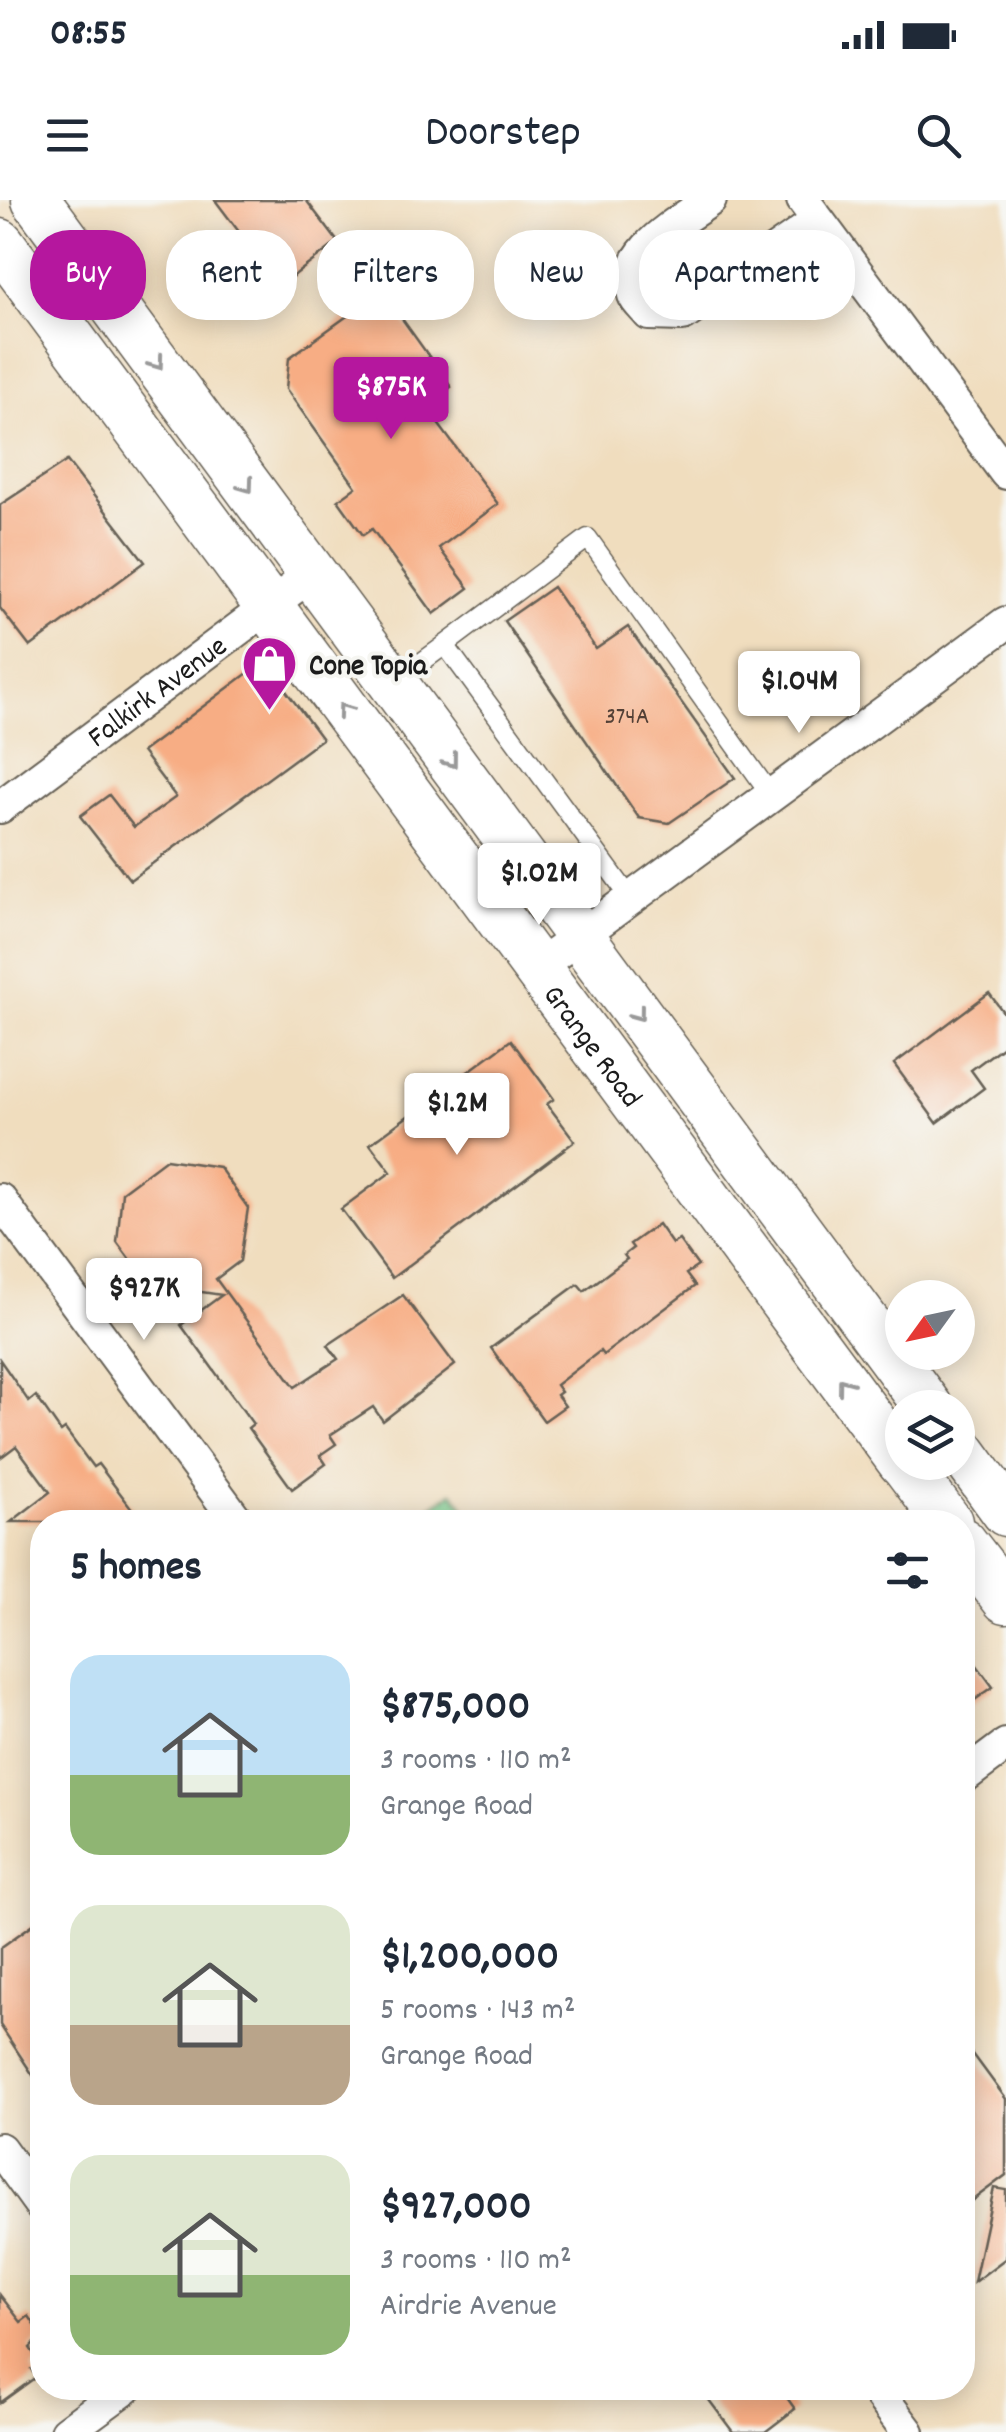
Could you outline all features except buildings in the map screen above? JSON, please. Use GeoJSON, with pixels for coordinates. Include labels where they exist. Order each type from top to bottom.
{"type":"FeatureCollection","features":[{"type":"Feature","properties":{"kind":"main road","name":"Grange Road"},"geometry":{"type":"LineString","coordinates":[[36,200],[268,606],[885,1439]]}},
{"type":"Feature","properties":{"kind":"main road","name":"Grange Road"},"geometry":{"type":"LineString","coordinates":[[0,244],[312,574],[916,1390]]}},
{"type":"Feature","properties":{"kind":"main road"},"geometry":{"type":"LineString","coordinates":[[975,1469],[1006,1512]]}},
{"type":"Feature","properties":{"kind":"main road","name":"Grange Road"},"geometry":{"type":"LineString","coordinates":[[916,1480],[939,1510]]}},
{"type":"Feature","properties":{"kind":"main road"},"geometry":{"type":"LineString","coordinates":[[975,1559],[1006,1599]]}},
{"type":"Feature","properties":{"kind":"street"},"geometry":{"type":"LineString","coordinates":[[710,200],[644,250],[632,270],[634,296],[649,314],[683,315],[811,211],[1006,472]]}},
{"type":"Feature","properties":{"kind":"street","name":"Falkirk Avenue"},"geometry":{"type":"LineString","coordinates":[[0,807],[312,574]]}},
{"type":"Feature","properties":{"kind":"street"},"geometry":{"type":"LineString","coordinates":[[535,969],[1006,622]]}},
{"type":"Feature","properties":{"kind":"street"},"geometry":{"type":"LineString","coordinates":[[0,1200],[229,1510]]}},
{"type":"Feature","properties":{"kind":"street"},"geometry":{"type":"LineString","coordinates":[[975,1769],[1006,1746]]}},
{"type":"Feature","properties":{"kind":"street"},"geometry":{"type":"LineString","coordinates":[[0,2149],[30,2190]]}},
{"type":"Feature","properties":{"kind":"street"},"geometry":{"type":"LineString","coordinates":[[66,2432],[110,2400]]}},
{"type":"Feature","properties":{"kind":"street"},"geometry":{"type":"LineString","coordinates":[[884,2400],[908,2432]]}},
{"type":"Feature","properties":{"kind":"lane"},"geometry":{"type":"LineString","coordinates":[[393,683],[588,538],[772,795]]}},
{"type":"Feature","properties":{"kind":"lane"},"geometry":{"type":"LineString","coordinates":[[445,645],[630,900]]}},
{"type":"Feature","properties":{"kind":"green space"},"geometry":{"type":"Polygon","coordinates":[[[453,1492],[466,1510],[428,1510],[453,1492]]]}},
{"type":"Feature","properties":{"kind":"place","name":"Cone Topia"},"geometry":{"type":"Point","coordinates":[270,713]}}]}
